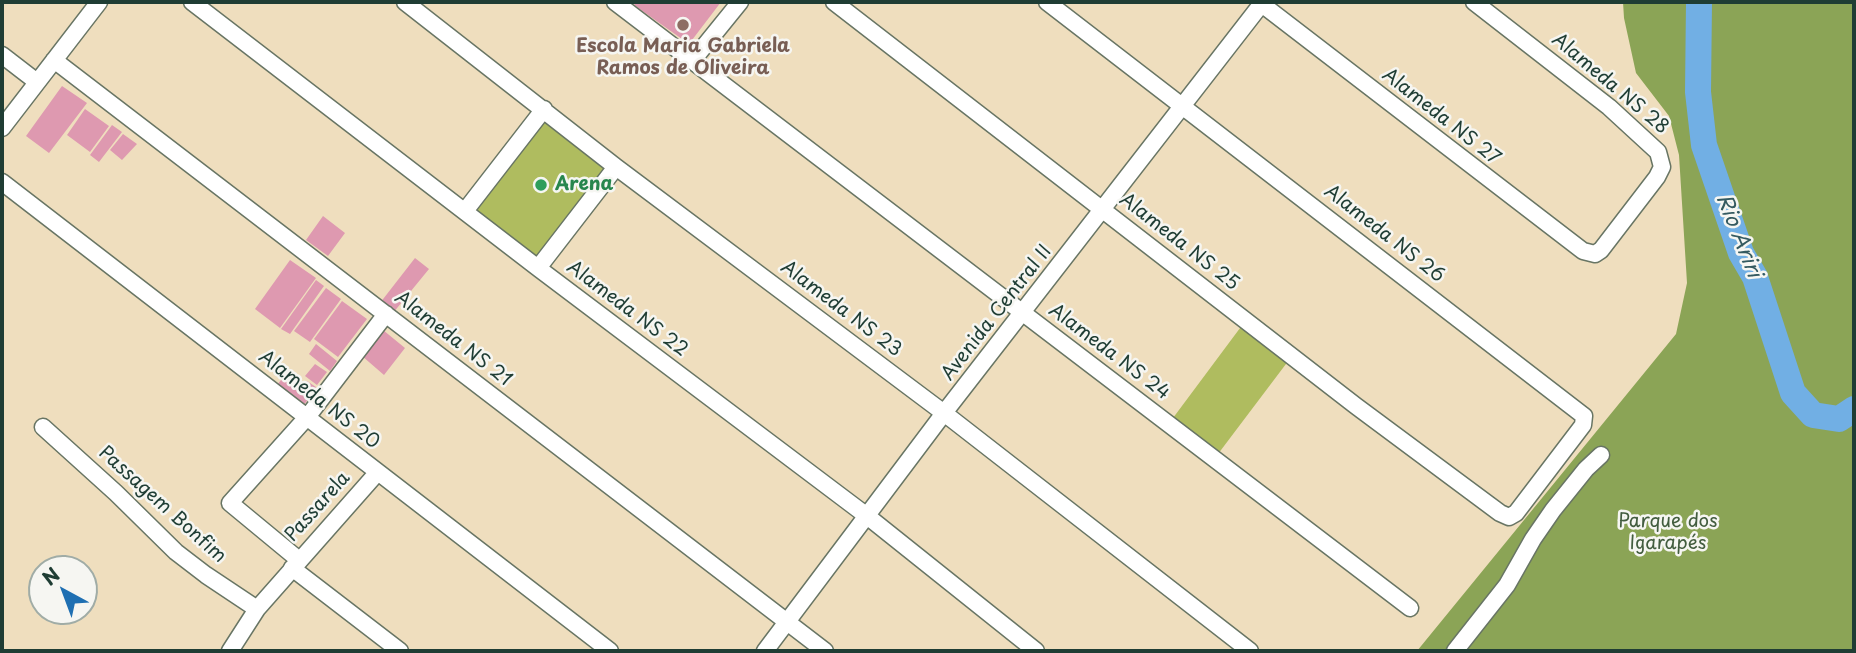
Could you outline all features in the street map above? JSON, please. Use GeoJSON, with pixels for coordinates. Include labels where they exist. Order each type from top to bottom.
{"type":"FeatureCollection","features":[{"type":"Feature","properties":{"kind":"street"},"geometry":{"type":"LineString","coordinates":[[2,128],[99,2]]}},
{"type":"Feature","properties":{"kind":"street","name":"Alameda NS 22"},"geometry":{"type":"LineString","coordinates":[[192,2],[867,516],[1036,651]]}},
{"type":"Feature","properties":{"kind":"street","name":"Alameda NS 23"},"geometry":{"type":"LineString","coordinates":[[405,2],[616,167],[944,414],[1250,651]]}},
{"type":"Feature","properties":{"kind":"street"},"geometry":{"type":"LineString","coordinates":[[693,60],[740,2]]}},
{"type":"Feature","properties":{"kind":"street","name":"Alameda NS 25"},"geometry":{"type":"LineString","coordinates":[[834,2],[1356,406],[1500,513]]}},
{"type":"Feature","properties":{"kind":"street","name":"Alameda NS 26"},"geometry":{"type":"LineString","coordinates":[[1047,2],[1584,416],[1583,425],[1516,513],[1509,517],[1500,513]]}},
{"type":"Feature","properties":{"kind":"street","name":"Alameda NS 28"},"geometry":{"type":"LineString","coordinates":[[1474,2],[1609,107],[1658,152],[1660,171],[1601,250]]}},
{"type":"Feature","properties":{"kind":"street","name":"Avenida Central II"},"geometry":{"type":"LineString","coordinates":[[765,651],[1261,3]]}},
{"type":"Feature","properties":{"kind":"street","name":"Alameda NS 27"},"geometry":{"type":"LineString","coordinates":[[1261,3],[1583,251],[1591,255],[1601,250]]}},
{"type":"Feature","properties":{"kind":"street","name":"Alameda NS 24"},"geometry":{"type":"LineString","coordinates":[[622,4],[1410,608]]}},
{"type":"Feature","properties":{"kind":"street"},"geometry":{"type":"LineString","coordinates":[[2,55],[37,82]]}},
{"type":"Feature","properties":{"kind":"street","name":"Alameda NS 21"},"geometry":{"type":"LineString","coordinates":[[54,60],[825,651]]}},
{"type":"Feature","properties":{"kind":"street"},"geometry":{"type":"LineString","coordinates":[[465,211],[544,109]]}},
{"type":"Feature","properties":{"kind":"street"},"geometry":{"type":"LineString","coordinates":[[538,268],[616,167]]}},
{"type":"Feature","properties":{"kind":"street","name":"Alameda NS 20"},"geometry":{"type":"LineString","coordinates":[[2,182],[610,651]]}},
{"type":"Feature","properties":{"kind":"street"},"geometry":{"type":"LineString","coordinates":[[386,314],[308,416],[230,503],[295,564],[400,651]]}},
{"type":"Feature","properties":{"kind":"street","name":"Passagem Bonfim"},"geometry":{"type":"LineString","coordinates":[[43,427],[176,552],[257,609]]}},
{"type":"Feature","properties":{"kind":"street"},"geometry":{"type":"LineString","coordinates":[[1455,651],[1507,586],[1553,510],[1586,468],[1601,455]]}},
{"type":"Feature","properties":{"kind":"street","name":"Passarela"},"geometry":{"type":"LineString","coordinates":[[230,651],[257,609],[377,472]]}},
{"type":"Feature","properties":{"kind":"green space","name":"Parque dos Igarapés"},"geometry":{"type":"Polygon","coordinates":[[[1623,2],[1854,2],[1854,651],[1417,651],[1676,334],[1687,283],[1679,155],[1669,116],[1636,73],[1623,2]]]}},
{"type":"Feature","properties":{"kind":"green space","name":"Arena"},"geometry":{"type":"Polygon","coordinates":[[[543,105],[617,161],[539,266],[464,210],[543,105]]]}},
{"type":"Feature","properties":{"kind":"green space"},"geometry":{"type":"Polygon","coordinates":[[[1246,320],[1292,356],[1218,454],[1173,418],[1246,320]]]}},
{"type":"Feature","properties":{"kind":"building","name":"Escola Maria Gabriela Ramos de Oliveira"},"geometry":{"type":"Polygon","coordinates":[[[637,2],[721,2],[689,44],[634,5],[637,2]]]}},
{"type":"Feature","properties":{"kind":"building"},"geometry":{"type":"Polygon","coordinates":[[[62,86],[87,103],[49,153],[26,136],[62,86]]]}},
{"type":"Feature","properties":{"kind":"building"},"geometry":{"type":"Polygon","coordinates":[[[85,109],[109,126],[90,152],[67,135],[85,109]]]}},
{"type":"Feature","properties":{"kind":"building"},"geometry":{"type":"Polygon","coordinates":[[[112,125],[122,132],[99,162],[90,155],[112,125]]]}},
{"type":"Feature","properties":{"kind":"building"},"geometry":{"type":"Polygon","coordinates":[[[123,134],[137,144],[122,160],[110,150],[123,134]]]}},
{"type":"Feature","properties":{"kind":"building"},"geometry":{"type":"Polygon","coordinates":[[[323,216],[345,233],[328,256],[306,240],[323,216]]]}},
{"type":"Feature","properties":{"kind":"building"},"geometry":{"type":"Polygon","coordinates":[[[415,258],[429,269],[393,313],[380,303],[415,258]]]}},
{"type":"Feature","properties":{"kind":"building"},"geometry":{"type":"Polygon","coordinates":[[[290,260],[316,278],[280,328],[255,309],[290,260]]]}},
{"type":"Feature","properties":{"kind":"building"},"geometry":{"type":"Polygon","coordinates":[[[316,280],[324,286],[290,334],[281,329],[316,280]]]}},
{"type":"Feature","properties":{"kind":"building"},"geometry":{"type":"Polygon","coordinates":[[[326,288],[341,299],[310,342],[294,331],[326,288]]]}},
{"type":"Feature","properties":{"kind":"building"},"geometry":{"type":"Polygon","coordinates":[[[342,301],[367,319],[338,357],[314,339],[342,301]]]}},
{"type":"Feature","properties":{"kind":"building"},"geometry":{"type":"Polygon","coordinates":[[[383,330],[405,348],[384,375],[362,356],[383,330]]]}},
{"type":"Feature","properties":{"kind":"building"},"geometry":{"type":"Polygon","coordinates":[[[316,344],[337,361],[330,371],[309,354],[316,344]]]}},
{"type":"Feature","properties":{"kind":"building"},"geometry":{"type":"Polygon","coordinates":[[[315,364],[327,372],[317,385],[305,376],[315,364]]]}},
{"type":"Feature","properties":{"kind":"building"},"geometry":{"type":"Polygon","coordinates":[[[285,375],[310,397],[303,406],[277,385],[285,375]]]}},
{"type":"Feature","properties":{"kind":"building"},"geometry":{"type":"Polygon","coordinates":[[[307,381],[316,387],[310,395],[301,388],[307,381]]]}},
{"type":"Feature","properties":{"kind":"waterway","name":"Rio Ariri"},"geometry":{"type":"LineString","coordinates":[[1699,2],[1698,92],[1704,145],[1741,253],[1755,277],[1793,393],[1813,415],[1839,419],[1854,409]]}},
{"type":"Feature","properties":{"kind":"place","name":"Escola Maria Gabriela Ramos de Oliveira"},"geometry":{"type":"Point","coordinates":[683,25]}},
{"type":"Feature","properties":{"kind":"place","name":"Arena"},"geometry":{"type":"Point","coordinates":[541,185]}}]}
